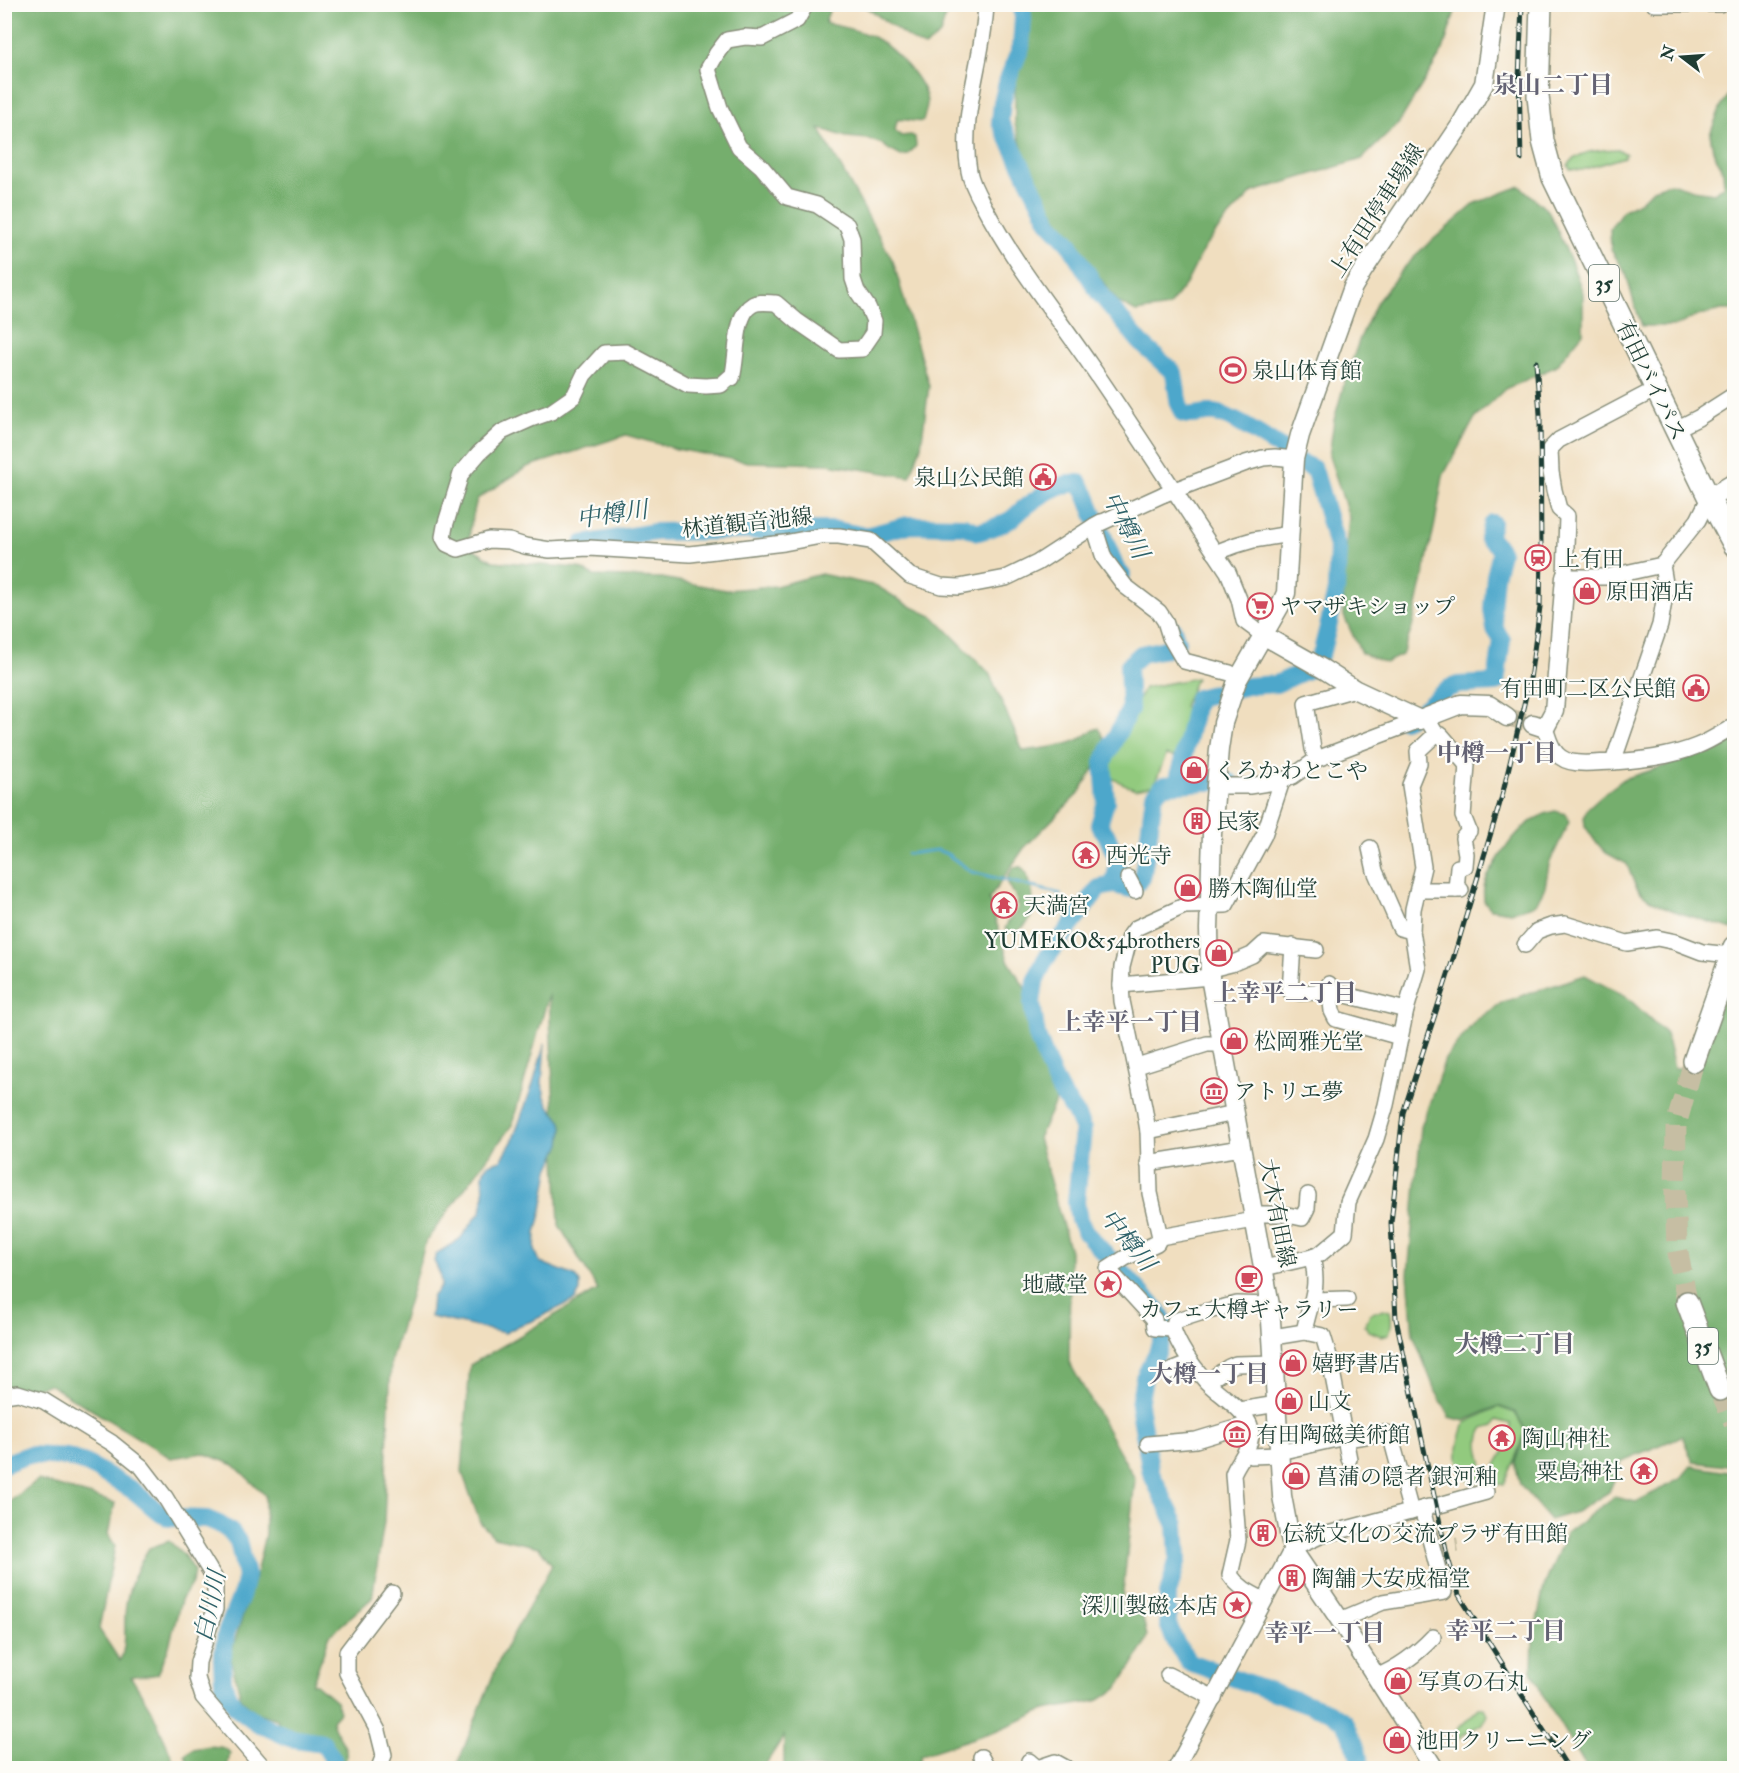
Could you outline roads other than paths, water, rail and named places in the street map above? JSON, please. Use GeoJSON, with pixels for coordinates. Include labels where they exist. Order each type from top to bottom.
{"type":"FeatureCollection","features":[{"type":"Feature","properties":{"kind":"highway","name":"有田バイパス"},"geometry":{"type":"LineString","coordinates":[[1545,6],[1538,96],[1543,141],[1553,178],[1734,545]]}},
{"type":"Feature","properties":{"kind":"highway"},"geometry":{"type":"LineString","coordinates":[[1694,1061],[1733,950]]}},
{"type":"Feature","properties":{"kind":"highway","name":"35"},"geometry":{"type":"LineString","coordinates":[[1687,1302],[1720,1390]]}},
{"type":"Feature","properties":{"kind":"main road","name":"上有田停車場線"},"geometry":{"type":"LineString","coordinates":[[1263,635],[1286,592],[1294,459],[1300,435],[1353,286],[1460,126],[1484,84],[1496,4]]}},
{"type":"Feature","properties":{"kind":"main road"},"geometry":{"type":"LineString","coordinates":[[1709,498],[1734,483]]}},
{"type":"Feature","properties":{"kind":"main road"},"geometry":{"type":"LineString","coordinates":[[1539,726],[1554,711],[1565,577]]}},
{"type":"Feature","properties":{"kind":"main road"},"geometry":{"type":"LineString","coordinates":[[1263,635],[1355,689],[1423,718],[1461,704],[1489,705],[1507,717]]}},
{"type":"Feature","properties":{"kind":"main road","name":"大木有田線"},"geometry":{"type":"LineString","coordinates":[[1263,635],[1237,681],[1227,709],[1219,749],[1212,834],[1211,973],[1221,1044],[1270,1305],[1282,1497],[1292,1549],[1434,1768]]}},
{"type":"Feature","properties":{"kind":"street","name":"林道観音池線"},"geometry":{"type":"LineString","coordinates":[[806,4],[797,20],[762,38],[745,37],[727,40],[708,69],[720,108],[739,147],[761,166],[787,198],[817,205],[847,225],[852,239],[852,279],[874,321],[873,333],[868,341],[862,349],[839,350],[797,321],[776,303],[753,303],[743,313],[736,367],[732,378],[730,377],[721,385],[688,385],[627,352],[604,353],[584,375],[574,396],[551,412],[502,432],[461,474],[445,526],[443,537],[447,544],[458,549],[489,540],[509,541],[550,550],[597,549],[690,554],[784,543],[821,536],[839,536],[871,541],[910,576],[941,586],[959,587],[1006,578],[1037,563],[1101,522],[1173,490],[1246,462],[1275,457],[1294,459]]}},
{"type":"Feature","properties":{"kind":"street"},"geometry":{"type":"LineString","coordinates":[[986,4],[966,132],[969,173],[1000,236],[1090,365],[1228,572],[1239,599],[1244,621],[1263,635]]}},
{"type":"Feature","properties":{"kind":"street"},"geometry":{"type":"LineString","coordinates":[[1654,4],[1720,4]]}},
{"type":"Feature","properties":{"kind":"street"},"geometry":{"type":"LineString","coordinates":[[1656,389],[1559,440],[1550,449],[1551,472],[1559,509],[1568,516],[1565,577],[1607,577],[1662,565],[1698,520],[1709,498]]}},
{"type":"Feature","properties":{"kind":"street"},"geometry":{"type":"LineString","coordinates":[[1676,429],[1734,395]]}},
{"type":"Feature","properties":{"kind":"street"},"geometry":{"type":"LineString","coordinates":[[1101,522],[1104,558],[1125,586],[1159,612],[1184,661],[1230,673]]}},
{"type":"Feature","properties":{"kind":"street"},"geometry":{"type":"LineString","coordinates":[[1215,553],[1236,544],[1290,534]]}},
{"type":"Feature","properties":{"kind":"street"},"geometry":{"type":"LineString","coordinates":[[1613,762],[1660,625],[1666,589],[1662,565]]}},
{"type":"Feature","properties":{"kind":"street"},"geometry":{"type":"LineString","coordinates":[[1316,756],[1306,703],[1355,689]]}},
{"type":"Feature","properties":{"kind":"street"},"geometry":{"type":"LineString","coordinates":[[1215,786],[1249,786],[1282,781],[1293,776],[1316,756],[1423,718],[1467,765],[1463,816],[1469,831],[1460,841],[1466,854],[1465,866],[1458,867],[1458,890],[1419,890]]}},
{"type":"Feature","properties":{"kind":"street"},"geometry":{"type":"LineString","coordinates":[[1539,726],[1557,755],[1566,761],[1613,762],[1645,759],[1697,746],[1734,726]]}},
{"type":"Feature","properties":{"kind":"street"},"geometry":{"type":"LineString","coordinates":[[1264,1268],[1320,1254],[1345,1233],[1348,1202],[1376,1139],[1386,1105],[1406,1010],[1418,969],[1412,931],[1413,909],[1423,867],[1410,785],[1419,763],[1418,751],[1436,734]]}},
{"type":"Feature","properties":{"kind":"street"},"geometry":{"type":"LineString","coordinates":[[1270,1305],[1238,1304],[1175,1321],[1167,1328],[1155,1328],[1154,1319],[1109,1269],[1125,1258],[1157,1243],[1160,1237],[1150,1193],[1148,1131],[1137,1066],[1124,1018],[1122,967],[1130,936],[1136,928],[1184,906],[1226,906],[1264,835],[1282,781]]}},
{"type":"Feature","properties":{"kind":"street"},"geometry":{"type":"LineString","coordinates":[[1370,848],[1375,872],[1400,928],[1412,931]]}},
{"type":"Feature","properties":{"kind":"street"},"geometry":{"type":"LineString","coordinates":[[1526,945],[1537,932],[1551,926],[1565,924],[1627,943],[1657,938],[1676,942],[1702,952],[1733,950]]}},
{"type":"Feature","properties":{"kind":"street"},"geometry":{"type":"LineString","coordinates":[[1121,985],[1211,973],[1252,955],[1264,944],[1316,950]]}},
{"type":"Feature","properties":{"kind":"street"},"geometry":{"type":"LineString","coordinates":[[1293,946],[1290,992],[1300,993],[1330,987],[1406,1010]]}},
{"type":"Feature","properties":{"kind":"street"},"geometry":{"type":"LineString","coordinates":[[1330,987],[1332,1011],[1336,1019],[1400,1037]]}},
{"type":"Feature","properties":{"kind":"street"},"geometry":{"type":"LineString","coordinates":[[1137,1066],[1198,1046],[1221,1044]]}},
{"type":"Feature","properties":{"kind":"street"},"geometry":{"type":"LineString","coordinates":[[1148,1131],[1235,1113]]}},
{"type":"Feature","properties":{"kind":"street"},"geometry":{"type":"LineString","coordinates":[[1148,1162],[1241,1148]]}},
{"type":"Feature","properties":{"kind":"street"},"geometry":{"type":"LineString","coordinates":[[1160,1237],[1253,1217],[1283,1214],[1302,1218],[1307,1208],[1308,1195]]}},
{"type":"Feature","properties":{"kind":"street"},"geometry":{"type":"LineString","coordinates":[[1304,1332],[1316,1288],[1316,1272],[1312,1257]]}},
{"type":"Feature","properties":{"kind":"street"},"geometry":{"type":"LineString","coordinates":[[1313,1300],[1347,1299]]}},
{"type":"Feature","properties":{"kind":"street"},"geometry":{"type":"LineString","coordinates":[[1167,1328],[1207,1382],[1240,1410],[1249,1424],[1252,1435],[1245,1455],[1233,1474],[1239,1540],[1230,1575],[1246,1592],[1264,1600]]}},
{"type":"Feature","properties":{"kind":"street"},"geometry":{"type":"LineString","coordinates":[[1273,1337],[1304,1332],[1323,1336],[1349,1459]]}},
{"type":"Feature","properties":{"kind":"street"},"geometry":{"type":"LineString","coordinates":[[1168,1372],[1191,1363]]}},
{"type":"Feature","properties":{"kind":"street"},"geometry":{"type":"LineString","coordinates":[[1207,1382],[1236,1364],[1275,1363]]}},
{"type":"Feature","properties":{"kind":"street"},"geometry":{"type":"LineString","coordinates":[[4,1395],[18,1394],[44,1401],[112,1443],[142,1467],[165,1497],[215,1579],[215,1609],[198,1662],[197,1678],[204,1698],[264,1768]]}},
{"type":"Feature","properties":{"kind":"street"},"geometry":{"type":"LineString","coordinates":[[1240,1410],[1277,1404]]}},
{"type":"Feature","properties":{"kind":"street"},"geometry":{"type":"LineString","coordinates":[[1148,1444],[1196,1440],[1249,1424]]}},
{"type":"Feature","properties":{"kind":"street"},"geometry":{"type":"LineString","coordinates":[[1245,1455],[1279,1454],[1345,1438],[1390,1434],[1425,1508],[1444,1592],[1383,1602],[1340,1620]]}},
{"type":"Feature","properties":{"kind":"street"},"geometry":{"type":"LineString","coordinates":[[1176,1768],[1292,1549],[1320,1536],[1486,1492]]}},
{"type":"Feature","properties":{"kind":"street"},"geometry":{"type":"LineString","coordinates":[[379,1768],[384,1755],[378,1731],[347,1673],[347,1652],[392,1593]]}},
{"type":"Feature","properties":{"kind":"street"},"geometry":{"type":"LineString","coordinates":[[1376,1677],[1393,1670],[1433,1636]]}},
{"type":"Feature","properties":{"kind":"street"},"geometry":{"type":"LineString","coordinates":[[1168,1675],[1218,1691]]}},
{"type":"Feature","properties":{"kind":"street"},"geometry":{"type":"LineString","coordinates":[[1029,1761],[1037,1768],[1055,1762],[1066,1768]]}},
{"type":"Feature","properties":{"kind":"water"},"geometry":{"type":"Polygon","coordinates":[[[545,1043],[542,1083],[545,1097],[562,1122],[563,1128],[561,1144],[549,1170],[536,1233],[535,1250],[540,1262],[575,1276],[580,1283],[580,1291],[575,1300],[505,1333],[430,1317],[432,1297],[441,1286],[440,1274],[434,1261],[436,1254],[460,1239],[481,1211],[484,1195],[484,1170],[489,1164],[501,1160],[512,1142],[545,1043]]]}},
{"type":"Feature","properties":{"kind":"waterway"},"geometry":{"type":"LineString","coordinates":[[1022,4],[1021,47],[1008,79],[1000,122],[1050,223],[1069,243],[1099,293],[1141,343],[1174,373],[1179,405],[1183,414],[1223,415],[1287,452]]}},
{"type":"Feature","properties":{"kind":"waterway"},"geometry":{"type":"LineString","coordinates":[[1177,784],[1197,698],[1247,686],[1276,684],[1314,667],[1322,651],[1336,590],[1338,550],[1314,469],[1301,463]]}},
{"type":"Feature","properties":{"kind":"waterway","name":"中樽川"},"geometry":{"type":"LineString","coordinates":[[583,544],[655,532],[836,530],[866,536],[908,525],[964,526],[978,532],[1010,520],[1030,503],[1050,491],[1064,485],[1079,483],[1086,494],[1117,570],[1122,575]]}},
{"type":"Feature","properties":{"kind":"waterway"},"geometry":{"type":"LineString","coordinates":[[1403,720],[1419,713],[1447,689],[1458,685],[1496,683],[1502,640],[1495,629],[1492,609],[1495,576],[1501,553],[1497,545],[1488,538],[1492,523]]}},
{"type":"Feature","properties":{"kind":"waterway","name":"中樽川"},"geometry":{"type":"LineString","coordinates":[[1114,885],[1118,861],[1106,834],[1099,825],[1106,802],[1103,762],[1130,709],[1128,666],[1141,654],[1165,649],[1177,641],[1173,629]]}},
{"type":"Feature","properties":{"kind":"waterway","name":"中樽川"},"geometry":{"type":"LineString","coordinates":[[1230,782],[1164,785],[1154,795],[1142,878],[1131,889],[1114,885],[1099,888],[1045,960],[1035,982],[1032,1003],[1037,1036],[1053,1077],[1075,1112],[1083,1130],[1076,1202],[1079,1220],[1086,1233],[1159,1312],[1164,1321],[1163,1334],[1157,1353],[1144,1378],[1139,1405],[1151,1473],[1176,1525],[1178,1558],[1168,1594],[1168,1624],[1177,1645],[1189,1662],[1330,1712],[1345,1722],[1357,1749],[1361,1768]]}},
{"type":"Feature","properties":{"kind":"waterway"},"geometry":{"type":"LineString","coordinates":[[907,854],[937,850],[947,854],[972,872],[1061,894]]}},
{"type":"Feature","properties":{"kind":"waterway","name":"白川川"},"geometry":{"type":"LineString","coordinates":[[4,1464],[28,1455],[67,1457],[87,1464],[134,1491],[161,1514],[170,1518],[207,1519],[231,1532],[238,1541],[246,1576],[242,1593],[226,1633],[222,1661],[223,1682],[227,1694],[236,1707],[256,1722],[290,1738],[323,1743],[333,1759],[332,1768]]}},
{"type":"Feature","properties":{"kind":"tunnel"},"geometry":{"type":"LineString","coordinates":[[1507,717],[1533,724]]}},
{"type":"Feature","properties":{"kind":"tunnel"},"geometry":{"type":"LineString","coordinates":[[1687,1302],[1677,1247],[1676,1125],[1694,1061]]}},
{"type":"Feature","properties":{"kind":"tunnel"},"geometry":{"type":"LineString","coordinates":[[1720,1390],[1734,1422]]}},
{"type":"Feature","properties":{"kind":"tunnel"},"geometry":{"type":"LineString","coordinates":[[1433,1548],[1458,1545]]}},
{"type":"Feature","properties":{"kind":"railway"},"geometry":{"type":"LineString","coordinates":[[1521,159],[1519,79],[1522,4]]}},
{"type":"Feature","properties":{"kind":"railway"},"geometry":{"type":"LineString","coordinates":[[1536,362],[1540,414],[1540,607],[1530,679],[1502,796],[1455,953],[1403,1113],[1391,1223],[1396,1319],[1447,1555],[1459,1595],[1568,1768]]}},
{"type":"Feature","properties":{"kind":"place","name":"泉山体育館"},"geometry":{"type":"Point","coordinates":[1233,370]}},
{"type":"Feature","properties":{"kind":"place","name":"泉山公民館"},"geometry":{"type":"Point","coordinates":[1043,477]}},
{"type":"Feature","properties":{"kind":"place","name":"上有田"},"geometry":{"type":"Point","coordinates":[1538,558]}},
{"type":"Feature","properties":{"kind":"place","name":"原田酒店"},"geometry":{"type":"Point","coordinates":[1587,591]}},
{"type":"Feature","properties":{"kind":"place","name":"ヤマザキショップ"},"geometry":{"type":"Point","coordinates":[1260,606]}},
{"type":"Feature","properties":{"kind":"place","name":"有田町二区公民館"},"geometry":{"type":"Point","coordinates":[1696,688]}},
{"type":"Feature","properties":{"kind":"place","name":"くろかわとこや"},"geometry":{"type":"Point","coordinates":[1194,770]}},
{"type":"Feature","properties":{"kind":"place","name":"民家"},"geometry":{"type":"Point","coordinates":[1197,821]}},
{"type":"Feature","properties":{"kind":"place","name":"西光寺"},"geometry":{"type":"Point","coordinates":[1086,855]}},
{"type":"Feature","properties":{"kind":"place","name":"勝木陶仙堂"},"geometry":{"type":"Point","coordinates":[1188,888]}},
{"type":"Feature","properties":{"kind":"place","name":"天満宮"},"geometry":{"type":"Point","coordinates":[1004,905]}},
{"type":"Feature","properties":{"kind":"place","name":"YUMEKO&54brothers PUG"},"geometry":{"type":"Point","coordinates":[1219,953]}},
{"type":"Feature","properties":{"kind":"place","name":"松岡雅光堂"},"geometry":{"type":"Point","coordinates":[1234,1041]}},
{"type":"Feature","properties":{"kind":"place","name":"アトリエ夢"},"geometry":{"type":"Point","coordinates":[1214,1091]}},
{"type":"Feature","properties":{"kind":"place","name":"カフェ大樽ギャラリー"},"geometry":{"type":"Point","coordinates":[1249,1279]}},
{"type":"Feature","properties":{"kind":"place","name":"地蔵堂"},"geometry":{"type":"Point","coordinates":[1108,1284]}},
{"type":"Feature","properties":{"kind":"place","name":"嬉野書店"},"geometry":{"type":"Point","coordinates":[1293,1363]}},
{"type":"Feature","properties":{"kind":"place","name":"山文"},"geometry":{"type":"Point","coordinates":[1289,1401]}},
{"type":"Feature","properties":{"kind":"place","name":"有田陶磁美術館"},"geometry":{"type":"Point","coordinates":[1237,1434]}},
{"type":"Feature","properties":{"kind":"place","name":"陶山神社"},"geometry":{"type":"Point","coordinates":[1502,1438]}},
{"type":"Feature","properties":{"kind":"place","name":"粟島神社"},"geometry":{"type":"Point","coordinates":[1644,1471]}},
{"type":"Feature","properties":{"kind":"place","name":"菖蒲の隠者 銀河釉"},"geometry":{"type":"Point","coordinates":[1296,1476]}},
{"type":"Feature","properties":{"kind":"place","name":"伝統文化の交流プラザ有田館"},"geometry":{"type":"Point","coordinates":[1263,1533]}},
{"type":"Feature","properties":{"kind":"place","name":"陶舗 大安成福堂"},"geometry":{"type":"Point","coordinates":[1292,1578]}},
{"type":"Feature","properties":{"kind":"place","name":"深川製磁 本店"},"geometry":{"type":"Point","coordinates":[1237,1605]}},
{"type":"Feature","properties":{"kind":"place","name":"写真の石丸"},"geometry":{"type":"Point","coordinates":[1398,1681]}},
{"type":"Feature","properties":{"kind":"place","name":"池田クリーニング"},"geometry":{"type":"Point","coordinates":[1397,1740]}},
{"type":"Feature","properties":{"kind":"district","name":"泉山二丁目"},"geometry":{"type":"Point","coordinates":[1553,85]}},
{"type":"Feature","properties":{"kind":"district","name":"中樽一丁目"},"geometry":{"type":"Point","coordinates":[1497,753]}},
{"type":"Feature","properties":{"kind":"district","name":"上幸平二丁目"},"geometry":{"type":"Point","coordinates":[1285,993]}},
{"type":"Feature","properties":{"kind":"district","name":"上幸平一丁目"},"geometry":{"type":"Point","coordinates":[1130,1022]}},
{"type":"Feature","properties":{"kind":"district","name":"大樽二丁目"},"geometry":{"type":"Point","coordinates":[1515,1344]}},
{"type":"Feature","properties":{"kind":"district","name":"大樽一丁目"},"geometry":{"type":"Point","coordinates":[1209,1374]}},
{"type":"Feature","properties":{"kind":"district","name":"幸平二丁目"},"geometry":{"type":"Point","coordinates":[1506,1631]}},
{"type":"Feature","properties":{"kind":"district","name":"幸平一丁目"},"geometry":{"type":"Point","coordinates":[1325,1633]}}]}
